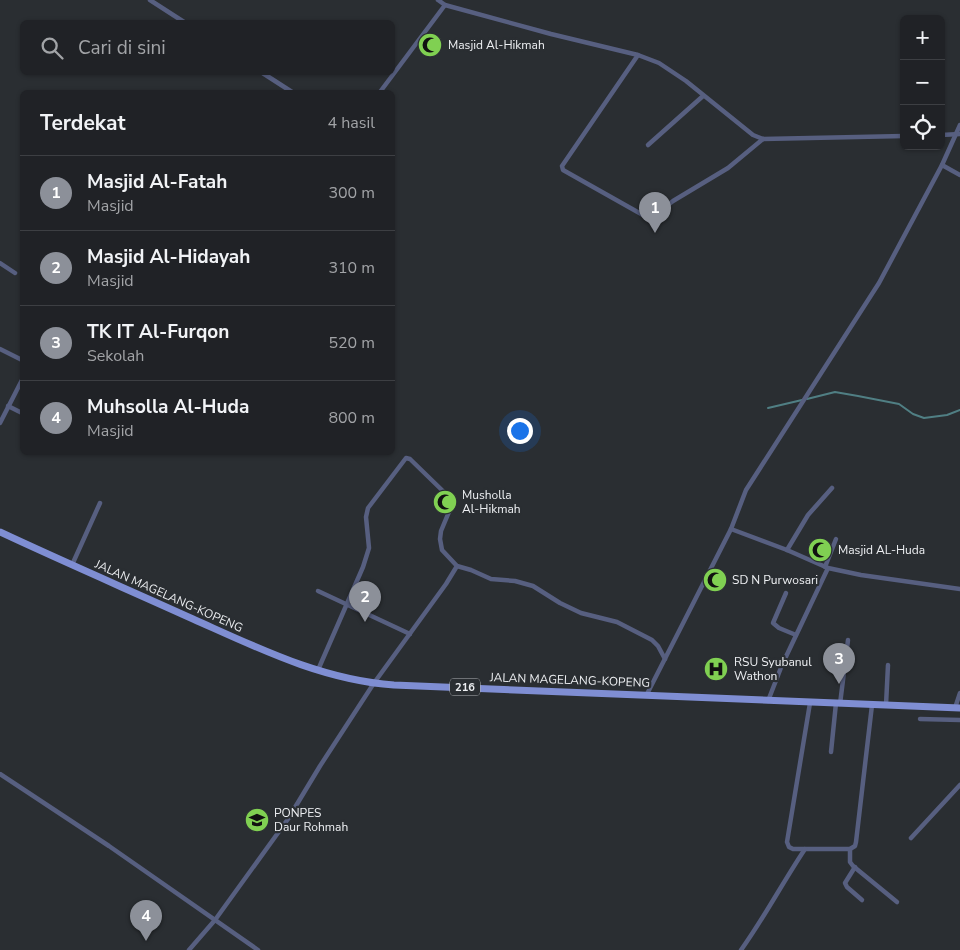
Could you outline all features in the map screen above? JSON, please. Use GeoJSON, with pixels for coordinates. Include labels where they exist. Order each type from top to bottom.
{"type":"FeatureCollection","features":[{"type":"Feature","properties":{"kind":"main road","name":"JALAN MAGELANG-KOPENG"},"geometry":{"type":"LineString","coordinates":[[0,532],[292,662],[374,683],[958,708]]}},
{"type":"Feature","properties":{"kind":"street"},"geometry":{"type":"LineString","coordinates":[[150,0],[181,20]]}},
{"type":"Feature","properties":{"kind":"street"},"geometry":{"type":"LineString","coordinates":[[438,0],[445,5],[659,63],[671,70],[753,135],[763,139],[900,136]]}},
{"type":"Feature","properties":{"kind":"street"},"geometry":{"type":"LineString","coordinates":[[395,72],[445,5]]}},
{"type":"Feature","properties":{"kind":"street"},"geometry":{"type":"LineString","coordinates":[[638,56],[562,166],[563,170],[650,220],[673,200],[728,168],[763,139]]}},
{"type":"Feature","properties":{"kind":"street"},"geometry":{"type":"LineString","coordinates":[[266,75],[289,90]]}},
{"type":"Feature","properties":{"kind":"street"},"geometry":{"type":"LineString","coordinates":[[381,90],[393,75]]}},
{"type":"Feature","properties":{"kind":"street"},"geometry":{"type":"LineString","coordinates":[[648,145],[703,96]]}},
{"type":"Feature","properties":{"kind":"street"},"geometry":{"type":"LineString","coordinates":[[647,694],[731,529],[746,490],[879,283],[958,134],[960,125]]}},
{"type":"Feature","properties":{"kind":"street"},"geometry":{"type":"LineString","coordinates":[[945,135],[958,134]]}},
{"type":"Feature","properties":{"kind":"street"},"geometry":{"type":"LineString","coordinates":[[942,165],[960,175]]}},
{"type":"Feature","properties":{"kind":"street"},"geometry":{"type":"LineString","coordinates":[[0,263],[16,272]]}},
{"type":"Feature","properties":{"kind":"street"},"geometry":{"type":"LineString","coordinates":[[0,349],[20,359]]}},
{"type":"Feature","properties":{"kind":"street"},"geometry":{"type":"LineString","coordinates":[[0,423],[20,384]]}},
{"type":"Feature","properties":{"kind":"street"},"geometry":{"type":"LineString","coordinates":[[8,406],[20,412]]}},
{"type":"Feature","properties":{"kind":"street"},"geometry":{"type":"LineString","coordinates":[[318,670],[363,567],[369,548],[366,518],[368,508],[406,458],[410,459],[451,501],[451,507],[441,531],[440,539],[442,550],[456,566],[471,570],[490,579],[515,581],[533,586],[580,613],[617,622],[652,640],[658,646],[665,659]]}},
{"type":"Feature","properties":{"kind":"street"},"geometry":{"type":"LineString","coordinates":[[787,550],[808,515],[832,488]]}},
{"type":"Feature","properties":{"kind":"street"},"geometry":{"type":"LineString","coordinates":[[72,565],[100,503]]}},
{"type":"Feature","properties":{"kind":"street"},"geometry":{"type":"LineString","coordinates":[[731,529],[826,567],[861,575],[960,589]]}},
{"type":"Feature","properties":{"kind":"street"},"geometry":{"type":"LineString","coordinates":[[768,701],[782,664],[826,567],[836,539]]}},
{"type":"Feature","properties":{"kind":"street"},"geometry":{"type":"LineString","coordinates":[[189,950],[215,920],[288,819],[374,683],[446,584],[456,566]]}},
{"type":"Feature","properties":{"kind":"street"},"geometry":{"type":"LineString","coordinates":[[318,591],[410,634]]}},
{"type":"Feature","properties":{"kind":"street"},"geometry":{"type":"LineString","coordinates":[[786,593],[773,623],[779,628],[796,635]]}},
{"type":"Feature","properties":{"kind":"street"},"geometry":{"type":"LineString","coordinates":[[830,752],[848,640]]}},
{"type":"Feature","properties":{"kind":"street"},"geometry":{"type":"LineString","coordinates":[[886,705],[888,665]]}},
{"type":"Feature","properties":{"kind":"street"},"geometry":{"type":"LineString","coordinates":[[958,708],[960,693]]}},
{"type":"Feature","properties":{"kind":"street"},"geometry":{"type":"LineString","coordinates":[[810,702],[787,842],[790,848],[850,849],[855,846],[872,705]]}},
{"type":"Feature","properties":{"kind":"street"},"geometry":{"type":"LineString","coordinates":[[920,718],[960,720]]}},
{"type":"Feature","properties":{"kind":"street"},"geometry":{"type":"LineString","coordinates":[[0,774],[109,846],[258,950]]}},
{"type":"Feature","properties":{"kind":"street"},"geometry":{"type":"LineString","coordinates":[[911,838],[960,785]]}},
{"type":"Feature","properties":{"kind":"street"},"geometry":{"type":"LineString","coordinates":[[741,950],[755,931],[779,888],[805,849]]}},
{"type":"Feature","properties":{"kind":"street"},"geometry":{"type":"LineString","coordinates":[[850,849],[850,862],[897,902]]}},
{"type":"Feature","properties":{"kind":"street"},"geometry":{"type":"LineString","coordinates":[[855,867],[845,883],[862,900]]}},
{"type":"Feature","properties":{"kind":"waterway"},"geometry":{"type":"LineString","coordinates":[[807,399],[835,392],[899,404],[913,414],[924,418],[947,415],[960,410]]}},
{"type":"Feature","properties":{"kind":"waterway"},"geometry":{"type":"LineString","coordinates":[[768,408],[802,400]]}},
{"type":"Feature","properties":{"kind":"place","name":"Masjid Al-Hikmah"},"geometry":{"type":"Point","coordinates":[430,45]}},
{"type":"Feature","properties":{"kind":"place","name":"Masjid Al-Fatah"},"geometry":{"type":"Point","coordinates":[655,233]}},
{"type":"Feature","properties":{"kind":"place","name":"Musholla Al-Hikmah"},"geometry":{"type":"Point","coordinates":[445,502]}},
{"type":"Feature","properties":{"kind":"place","name":"Masjid AL-Huda"},"geometry":{"type":"Point","coordinates":[820,550]}},
{"type":"Feature","properties":{"kind":"place","name":"SD N Purwosari"},"geometry":{"type":"Point","coordinates":[715,580]}},
{"type":"Feature","properties":{"kind":"place","name":"Masjid Al-Hidayah"},"geometry":{"type":"Point","coordinates":[365,622]}},
{"type":"Feature","properties":{"kind":"place","name":"RSU Syubanul Wathon"},"geometry":{"type":"Point","coordinates":[716,669]}},
{"type":"Feature","properties":{"kind":"place","name":"TK IT Al-Furqon"},"geometry":{"type":"Point","coordinates":[839,684]}},
{"type":"Feature","properties":{"kind":"place","name":"PONPES Daur Rohmah"},"geometry":{"type":"Point","coordinates":[257,820]}},
{"type":"Feature","properties":{"kind":"place","name":"Muhsolla Al-Huda"},"geometry":{"type":"Point","coordinates":[146,941]}}]}
